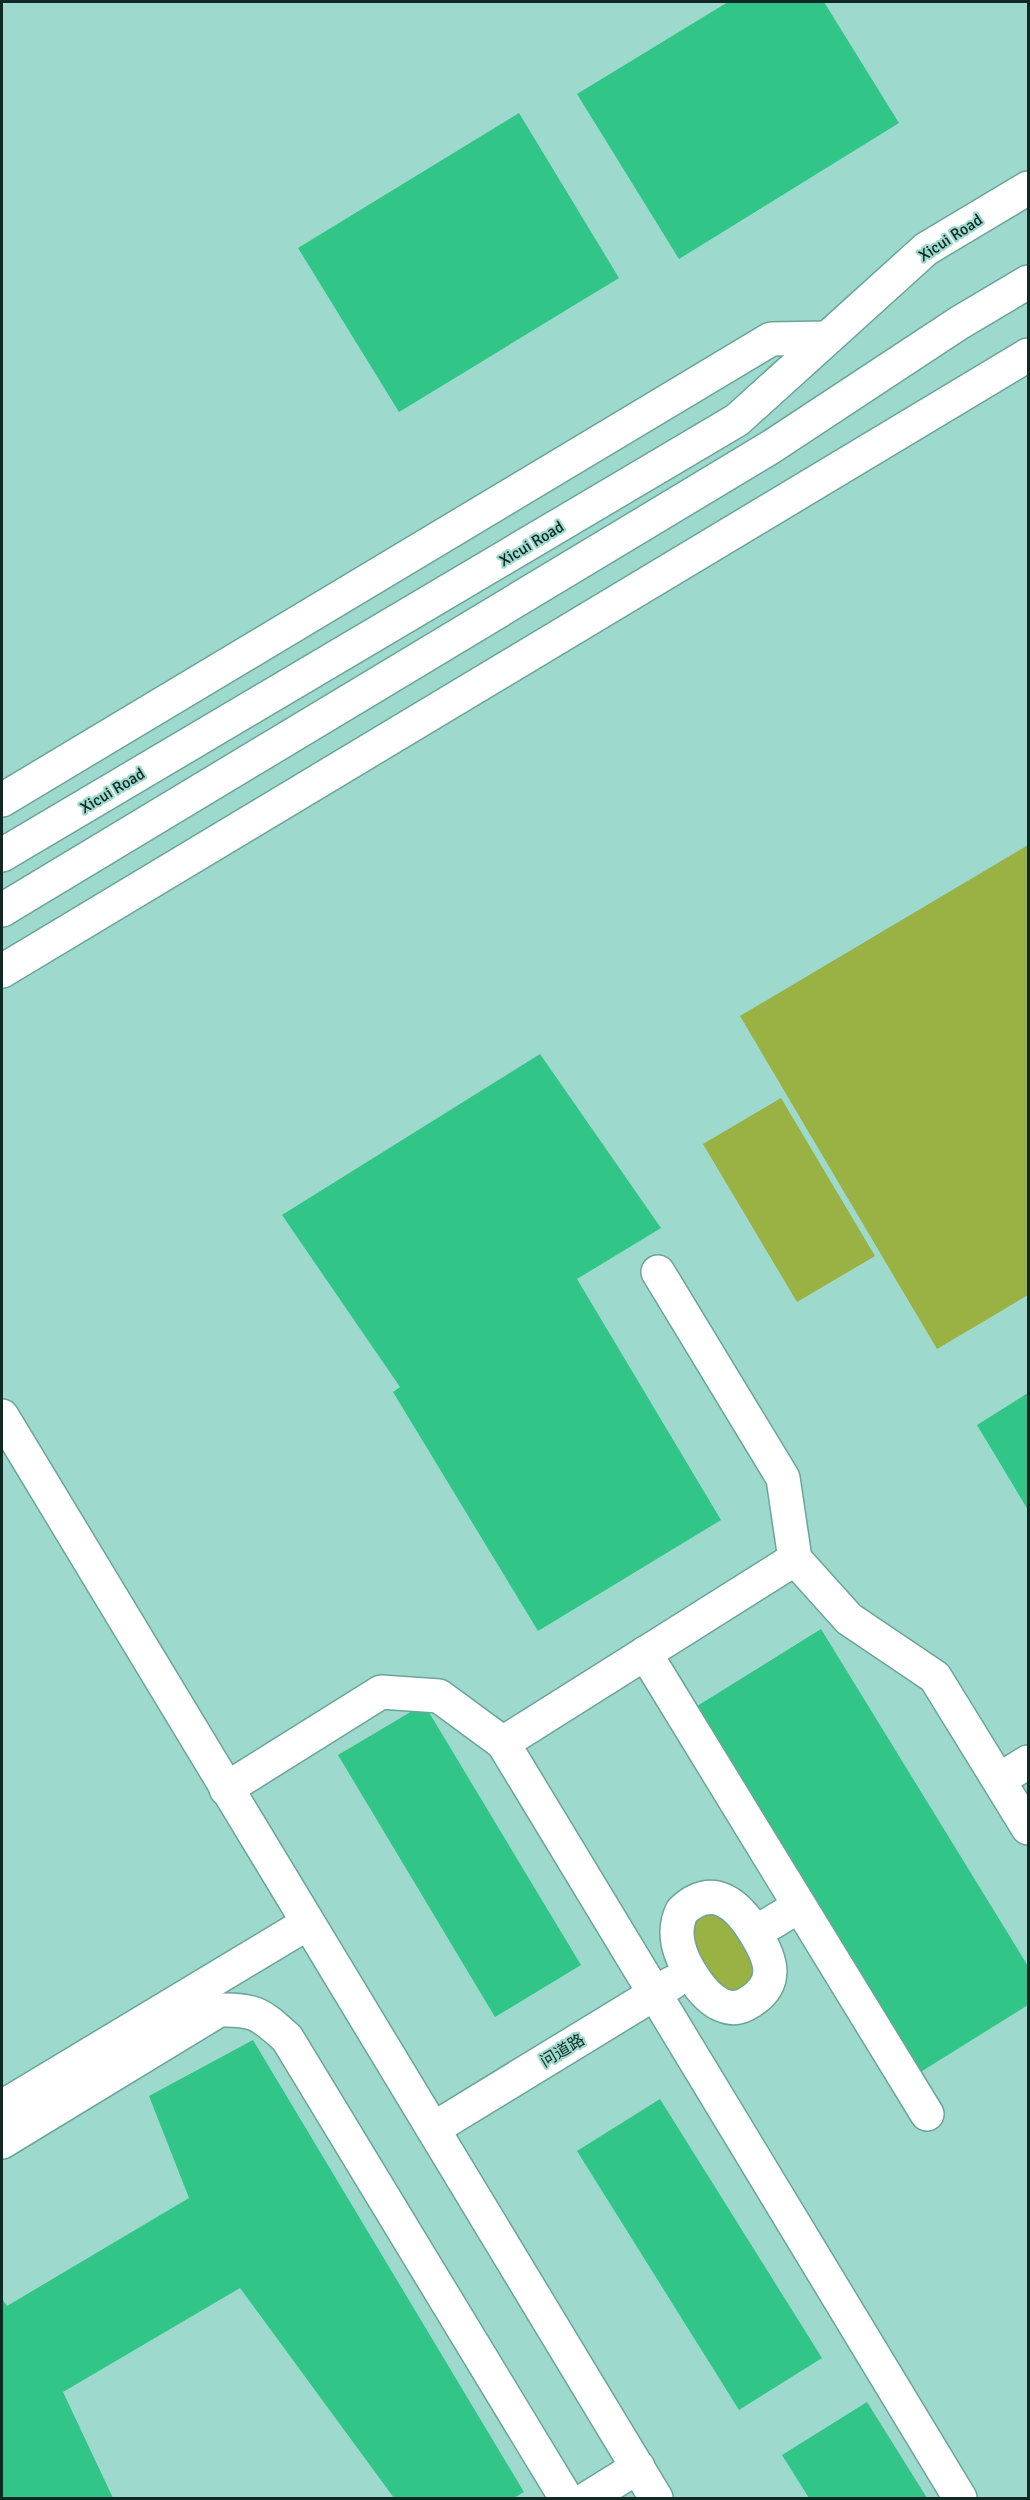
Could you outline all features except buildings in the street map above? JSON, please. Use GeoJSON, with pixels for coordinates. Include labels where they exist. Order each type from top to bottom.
{"type":"FeatureCollection","features":[{"type":"Feature","properties":{"kind":"street","name":"Xicui Road"},"geometry":{"type":"LineString","coordinates":[[2,855],[737,420],[926,249],[1029,188]]}},
{"type":"Feature","properties":{"kind":"street"},"geometry":{"type":"LineString","coordinates":[[2,910],[771,447],[959,323],[1029,282]]}},
{"type":"Feature","properties":{"kind":"street"},"geometry":{"type":"LineString","coordinates":[[2,800],[771,339],[827,339]]}},
{"type":"Feature","properties":{"kind":"street"},"geometry":{"type":"LineString","coordinates":[[2,970],[1029,355]]}},
{"type":"Feature","properties":{"kind":"street"},"geometry":{"type":"LineString","coordinates":[[658,1272],[783,1478],[795,1559],[849,1619],[935,1677],[1029,1828]]}},
{"type":"Feature","properties":{"kind":"street"},"geometry":{"type":"LineString","coordinates":[[2,1416],[656,2499]]}},
{"type":"Feature","properties":{"kind":"street"},"geometry":{"type":"LineString","coordinates":[[503,1743],[795,1559]]}},
{"type":"Feature","properties":{"kind":"street"},"geometry":{"type":"LineString","coordinates":[[645,1653],[927,2114]]}},
{"type":"Feature","properties":{"kind":"street"},"geometry":{"type":"LineString","coordinates":[[226,1789],[381,1692],[438,1696],[503,1743],[960,2499]]}},
{"type":"Feature","properties":{"kind":"street"},"geometry":{"type":"LineString","coordinates":[[999,1780],[1029,1762]]}},
{"type":"Feature","properties":{"kind":"street"},"geometry":{"type":"LineString","coordinates":[[715,1898],[734,1905],[755,1933],[767,1956],[769,1980],[764,1991],[744,2006],[729,2007],[714,2001],[703,1990],[678,1945],[677,1926],[682,1911],[696,1900],[715,1898]]}},
{"type":"Feature","properties":{"kind":"street"},"geometry":{"type":"LineString","coordinates":[[755,1933],[799,1906]]}},
{"type":"Feature","properties":{"kind":"street"},"geometry":{"type":"LineString","coordinates":[[2,2107],[308,1923]]}},
{"type":"Feature","properties":{"kind":"street","name":"问道路"},"geometry":{"type":"LineString","coordinates":[[433,2129],[691,1971]]}},
{"type":"Feature","properties":{"kind":"street"},"geometry":{"type":"LineString","coordinates":[[2,2142],[219,2010],[246,2010],[265,2018],[287,2038],[566,2499]]}},
{"type":"Feature","properties":{"kind":"street"},"geometry":{"type":"LineString","coordinates":[[588,2499],[638,2467]]}},
{"type":"Feature","properties":{"kind":"green space"},"geometry":{"type":"Polygon","coordinates":[[[1028,845],[1028,1295],[937,1349],[740,1016],[1028,845]]]}},
{"type":"Feature","properties":{"kind":"green space"},"geometry":{"type":"Polygon","coordinates":[[[781,1098],[875,1256],[797,1302],[703,1144],[781,1098]]]}},
{"type":"Feature","properties":{"kind":"green space"},"geometry":{"type":"Polygon","coordinates":[[[716,1901],[765,1978],[728,2004],[680,1926],[716,1901]]]}}]}
